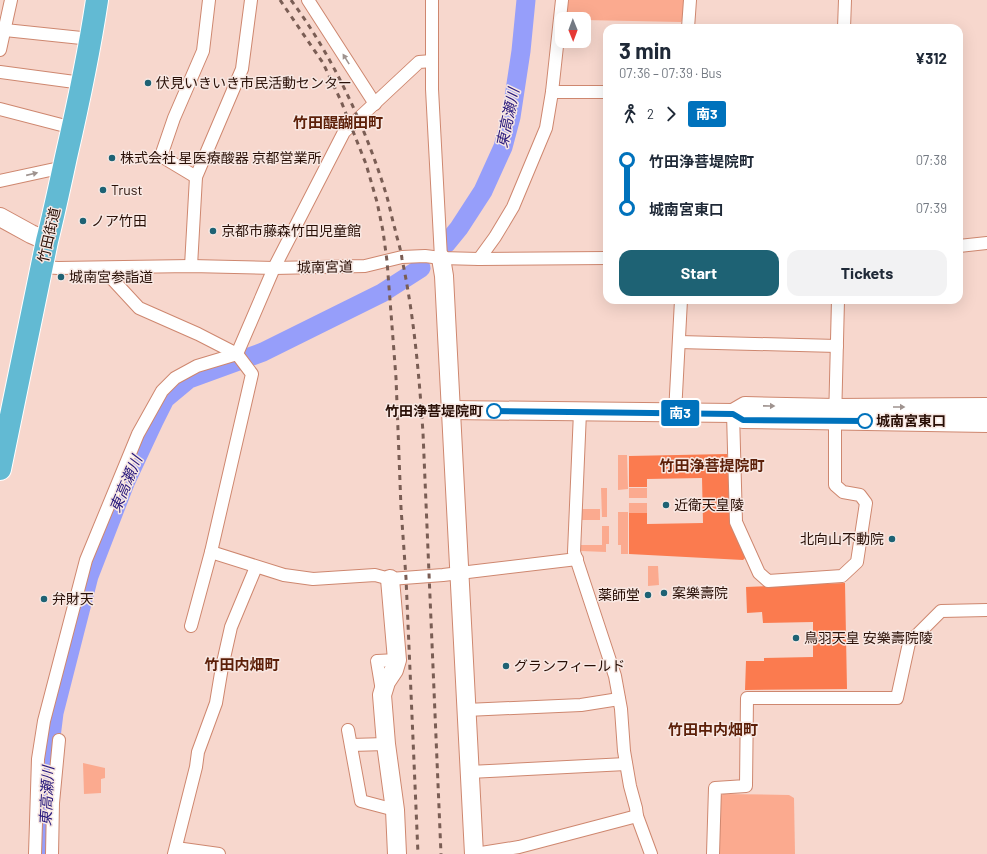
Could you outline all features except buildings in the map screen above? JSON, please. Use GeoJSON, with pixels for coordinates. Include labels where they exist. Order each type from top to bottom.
{"type":"FeatureCollection","features":[{"type":"Feature","properties":{"kind":"highway","name":"竹田街道"},"geometry":{"type":"LineString","coordinates":[[0,465],[47,240],[54,216],[73,128],[91,39],[97,0]]}},
{"type":"Feature","properties":{"kind":"street"},"geometry":{"type":"LineString","coordinates":[[0,50],[11,0]]}},
{"type":"Feature","properties":{"kind":"street"},"geometry":{"type":"LineString","coordinates":[[196,177],[161,156],[174,118],[203,51],[209,0]]}},
{"type":"Feature","properties":{"kind":"street"},"geometry":{"type":"LineString","coordinates":[[191,266],[196,177],[242,69],[251,0]]}},
{"type":"Feature","properties":{"kind":"street"},"geometry":{"type":"LineString","coordinates":[[308,0],[374,104]]}},
{"type":"Feature","properties":{"kind":"street"},"geometry":{"type":"LineString","coordinates":[[432,0],[432,61],[437,190],[441,258],[444,276],[474,854],[519,847],[637,816]]}},
{"type":"Feature","properties":{"kind":"street"},"geometry":{"type":"LineString","coordinates":[[479,259],[514,207],[546,128],[552,92],[562,0]]}},
{"type":"Feature","properties":{"kind":"street"},"geometry":{"type":"LineString","coordinates":[[688,24],[690,0]]}},
{"type":"Feature","properties":{"kind":"street"},"geometry":{"type":"LineString","coordinates":[[844,24],[845,0]]}},
{"type":"Feature","properties":{"kind":"street"},"geometry":{"type":"LineString","coordinates":[[5,30],[91,39]]}},
{"type":"Feature","properties":{"kind":"street"},"geometry":{"type":"LineString","coordinates":[[237,355],[274,268],[344,132],[419,62],[432,61]]}},
{"type":"Feature","properties":{"kind":"street"},"geometry":{"type":"LineString","coordinates":[[0,72],[82,83]]}},
{"type":"Feature","properties":{"kind":"street"},"geometry":{"type":"LineString","coordinates":[[552,92],[603,92]]}},
{"type":"Feature","properties":{"kind":"street"},"geometry":{"type":"LineString","coordinates":[[0,109],[73,128]]}},
{"type":"Feature","properties":{"kind":"street"},"geometry":{"type":"LineString","coordinates":[[0,181],[64,167]]}},
{"type":"Feature","properties":{"kind":"street"},"geometry":{"type":"LineString","coordinates":[[0,217],[31,234],[47,240]]}},
{"type":"Feature","properties":{"kind":"street"},"geometry":{"type":"LineString","coordinates":[[963,246],[987,243]]}},
{"type":"Feature","properties":{"kind":"street","name":"城南宮道"},"geometry":{"type":"LineString","coordinates":[[42,267],[102,268],[191,266],[274,268],[365,266],[402,258],[425,256],[479,259],[603,258]]}},
{"type":"Feature","properties":{"kind":"street"},"geometry":{"type":"LineString","coordinates":[[102,268],[139,308],[198,334],[237,355],[252,374],[211,552],[191,626]]}},
{"type":"Feature","properties":{"kind":"street"},"geometry":{"type":"LineString","coordinates":[[675,413],[680,304]]}},
{"type":"Feature","properties":{"kind":"street"},"geometry":{"type":"LineString","coordinates":[[733,414],[736,522],[759,573],[768,581],[842,576],[857,562],[866,503],[860,495],[844,492],[835,485],[838,304]]}},
{"type":"Feature","properties":{"kind":"street"},"geometry":{"type":"LineString","coordinates":[[679,342],[836,346]]}},
{"type":"Feature","properties":{"kind":"street"},"geometry":{"type":"LineString","coordinates":[[35,854],[38,759],[44,721],[86,560],[138,434],[162,391],[175,378],[198,366],[237,355]]}},
{"type":"Feature","properties":{"kind":"street"},"geometry":{"type":"LineString","coordinates":[[451,410],[733,414],[743,420],[987,407]]}},
{"type":"Feature","properties":{"kind":"street"},"geometry":{"type":"LineString","coordinates":[[580,412],[574,552],[615,676],[621,709],[624,751],[630,786],[637,816],[651,854]]}},
{"type":"Feature","properties":{"kind":"street"},"geometry":{"type":"LineString","coordinates":[[835,414],[987,423]]}},
{"type":"Feature","properties":{"kind":"street"},"geometry":{"type":"LineString","coordinates":[[211,552],[284,575],[313,579],[375,575],[390,579],[459,573],[577,559]]}},
{"type":"Feature","properties":{"kind":"street"},"geometry":{"type":"LineString","coordinates":[[219,854],[175,851],[196,767],[198,752],[216,703],[231,627],[256,567]]}},
{"type":"Feature","properties":{"kind":"street"},"geometry":{"type":"LineString","coordinates":[[390,579],[397,660],[394,670],[386,682],[382,694],[386,744],[395,810],[397,854]]}},
{"type":"Feature","properties":{"kind":"street"},"geometry":{"type":"LineString","coordinates":[[713,854],[715,788],[746,786],[747,698],[897,698],[909,643],[942,611],[987,610]]}},
{"type":"Feature","properties":{"kind":"street"},"geometry":{"type":"LineString","coordinates":[[466,710],[581,705],[619,699]]}},
{"type":"Feature","properties":{"kind":"street"},"geometry":{"type":"LineString","coordinates":[[348,730],[361,801],[395,810]]}},
{"type":"Feature","properties":{"kind":"street"},"geometry":{"type":"LineString","coordinates":[[52,854],[53,804],[59,740]]}},
{"type":"Feature","properties":{"kind":"street"},"geometry":{"type":"LineString","coordinates":[[351,746],[386,744]]}},
{"type":"Feature","properties":{"kind":"street"},"geometry":{"type":"LineString","coordinates":[[469,772],[626,764]]}},
{"type":"Feature","properties":{"kind":"shaded area"},"geometry":{"type":"Polygon","coordinates":[[[567,0],[685,0],[685,16],[681,22],[591,20],[591,12],[566,12],[567,0]]]}},
{"type":"Feature","properties":{"kind":"shaded area"},"geometry":{"type":"Polygon","coordinates":[[[727,454],[730,522],[746,557],[743,560],[629,554],[629,513],[647,513],[647,524],[703,523],[702,478],[647,479],[647,487],[629,487],[629,456],[727,454]]]}},
{"type":"Feature","properties":{"kind":"shaded area"},"geometry":{"type":"Polygon","coordinates":[[[618,455],[627,455],[628,489],[618,490],[618,455]]]}},
{"type":"Feature","properties":{"kind":"shaded area"},"geometry":{"type":"Polygon","coordinates":[[[601,488],[607,488],[607,517],[602,517],[601,488]]]}},
{"type":"Feature","properties":{"kind":"shaded area"},"geometry":{"type":"Polygon","coordinates":[[[629,488],[647,488],[647,498],[629,498],[629,488]]]}},
{"type":"Feature","properties":{"kind":"shaded area"},"geometry":{"type":"Polygon","coordinates":[[[629,503],[647,503],[647,513],[629,513],[629,503]]]}},
{"type":"Feature","properties":{"kind":"shaded area"},"geometry":{"type":"Polygon","coordinates":[[[582,509],[600,509],[600,520],[582,520],[582,509]]]}},
{"type":"Feature","properties":{"kind":"shaded area"},"geometry":{"type":"Polygon","coordinates":[[[618,512],[628,512],[628,554],[621,554],[621,545],[618,545],[618,512]]]}},
{"type":"Feature","properties":{"kind":"shaded area"},"geometry":{"type":"Polygon","coordinates":[[[602,526],[609,526],[609,544],[606,544],[606,552],[581,551],[581,545],[602,545],[602,526]]]}},
{"type":"Feature","properties":{"kind":"shaded area"},"geometry":{"type":"Polygon","coordinates":[[[648,566],[658,566],[659,585],[648,586],[648,566]]]}},
{"type":"Feature","properties":{"kind":"shaded area"},"geometry":{"type":"Polygon","coordinates":[[[845,583],[847,689],[745,690],[746,661],[764,661],[764,658],[813,657],[813,622],[763,623],[762,612],[747,613],[746,587],[845,583]]]}},
{"type":"Feature","properties":{"kind":"shaded area"},"geometry":{"type":"Polygon","coordinates":[[[83,763],[105,768],[105,778],[101,779],[101,793],[84,794],[83,763]]]}},
{"type":"Feature","properties":{"kind":"shaded area"},"geometry":{"type":"Polygon","coordinates":[[[723,794],[789,795],[794,798],[795,854],[717,854],[719,798],[723,794]]]}},
{"type":"Feature","properties":{"kind":"waterway","name":"東高瀬川"},"geometry":{"type":"LineString","coordinates":[[446,244],[459,228],[483,191],[503,147],[511,117],[521,51],[526,0]]}},
{"type":"Feature","properties":{"kind":"waterway","name":"東高瀬川"},"geometry":{"type":"LineString","coordinates":[[44,854],[46,777],[54,713],[89,576],[125,483],[165,399],[189,379],[263,352],[382,293],[421,268]]}},
{"type":"Feature","properties":{"kind":"railway"},"geometry":{"type":"LineString","coordinates":[[280,0],[323,63],[341,101],[366,164],[377,202],[383,231],[387,261],[396,378],[418,854]]}},
{"type":"Feature","properties":{"kind":"railway"},"geometry":{"type":"LineString","coordinates":[[291,0],[307,22],[335,70],[359,120],[369,145],[387,197],[401,252],[410,302],[416,345],[423,433],[441,854]]}},
{"type":"Feature","properties":{"kind":"bus line","name":"南3"},"geometry":{"type":"LineString","coordinates":[[494,411],[733,414],[743,420],[865,421]]}},
{"type":"Feature","properties":{"kind":"place","name":"伏見いきいき市民活動センター"},"geometry":{"type":"Point","coordinates":[148,83]}},
{"type":"Feature","properties":{"kind":"place","name":"株式会社 星医療酸器 京都営業所"},"geometry":{"type":"Point","coordinates":[112,158]}},
{"type":"Feature","properties":{"kind":"place","name":"Trust"},"geometry":{"type":"Point","coordinates":[103,190]}},
{"type":"Feature","properties":{"kind":"place","name":"ノア竹田"},"geometry":{"type":"Point","coordinates":[83,221]}},
{"type":"Feature","properties":{"kind":"place","name":"京都市藤森竹田児童館"},"geometry":{"type":"Point","coordinates":[213,231]}},
{"type":"Feature","properties":{"kind":"place","name":"城南宮参詣道"},"geometry":{"type":"Point","coordinates":[61,277]}},
{"type":"Feature","properties":{"kind":"place","name":"竹田浄菩堤院町"},"geometry":{"type":"Point","coordinates":[494,411]}},
{"type":"Feature","properties":{"kind":"place","name":"城南宮東口"},"geometry":{"type":"Point","coordinates":[865,421]}},
{"type":"Feature","properties":{"kind":"place","name":"近衛天皇陵"},"geometry":{"type":"Point","coordinates":[666,505]}},
{"type":"Feature","properties":{"kind":"place","name":"北向山不動院"},"geometry":{"type":"Point","coordinates":[892,539]}},
{"type":"Feature","properties":{"kind":"place","name":"案樂壽院"},"geometry":{"type":"Point","coordinates":[664,593]}},
{"type":"Feature","properties":{"kind":"place","name":"薬師堂"},"geometry":{"type":"Point","coordinates":[648,595]}},
{"type":"Feature","properties":{"kind":"place","name":"弁財天"},"geometry":{"type":"Point","coordinates":[44,599]}},
{"type":"Feature","properties":{"kind":"place","name":"鳥羽天皇 安樂壽院陵"},"geometry":{"type":"Point","coordinates":[796,638]}},
{"type":"Feature","properties":{"kind":"place","name":"グランフィールド"},"geometry":{"type":"Point","coordinates":[506,666]}},
{"type":"Feature","properties":{"kind":"district","name":"竹田醍醐田町"},"geometry":{"type":"Point","coordinates":[338,123]}},
{"type":"Feature","properties":{"kind":"district","name":"竹田浄菩提院町"},"geometry":{"type":"Point","coordinates":[712,466]}},
{"type":"Feature","properties":{"kind":"district","name":"竹田内畑町"},"geometry":{"type":"Point","coordinates":[242,665]}},
{"type":"Feature","properties":{"kind":"district","name":"竹田中内畑町"},"geometry":{"type":"Point","coordinates":[713,730]}}]}
